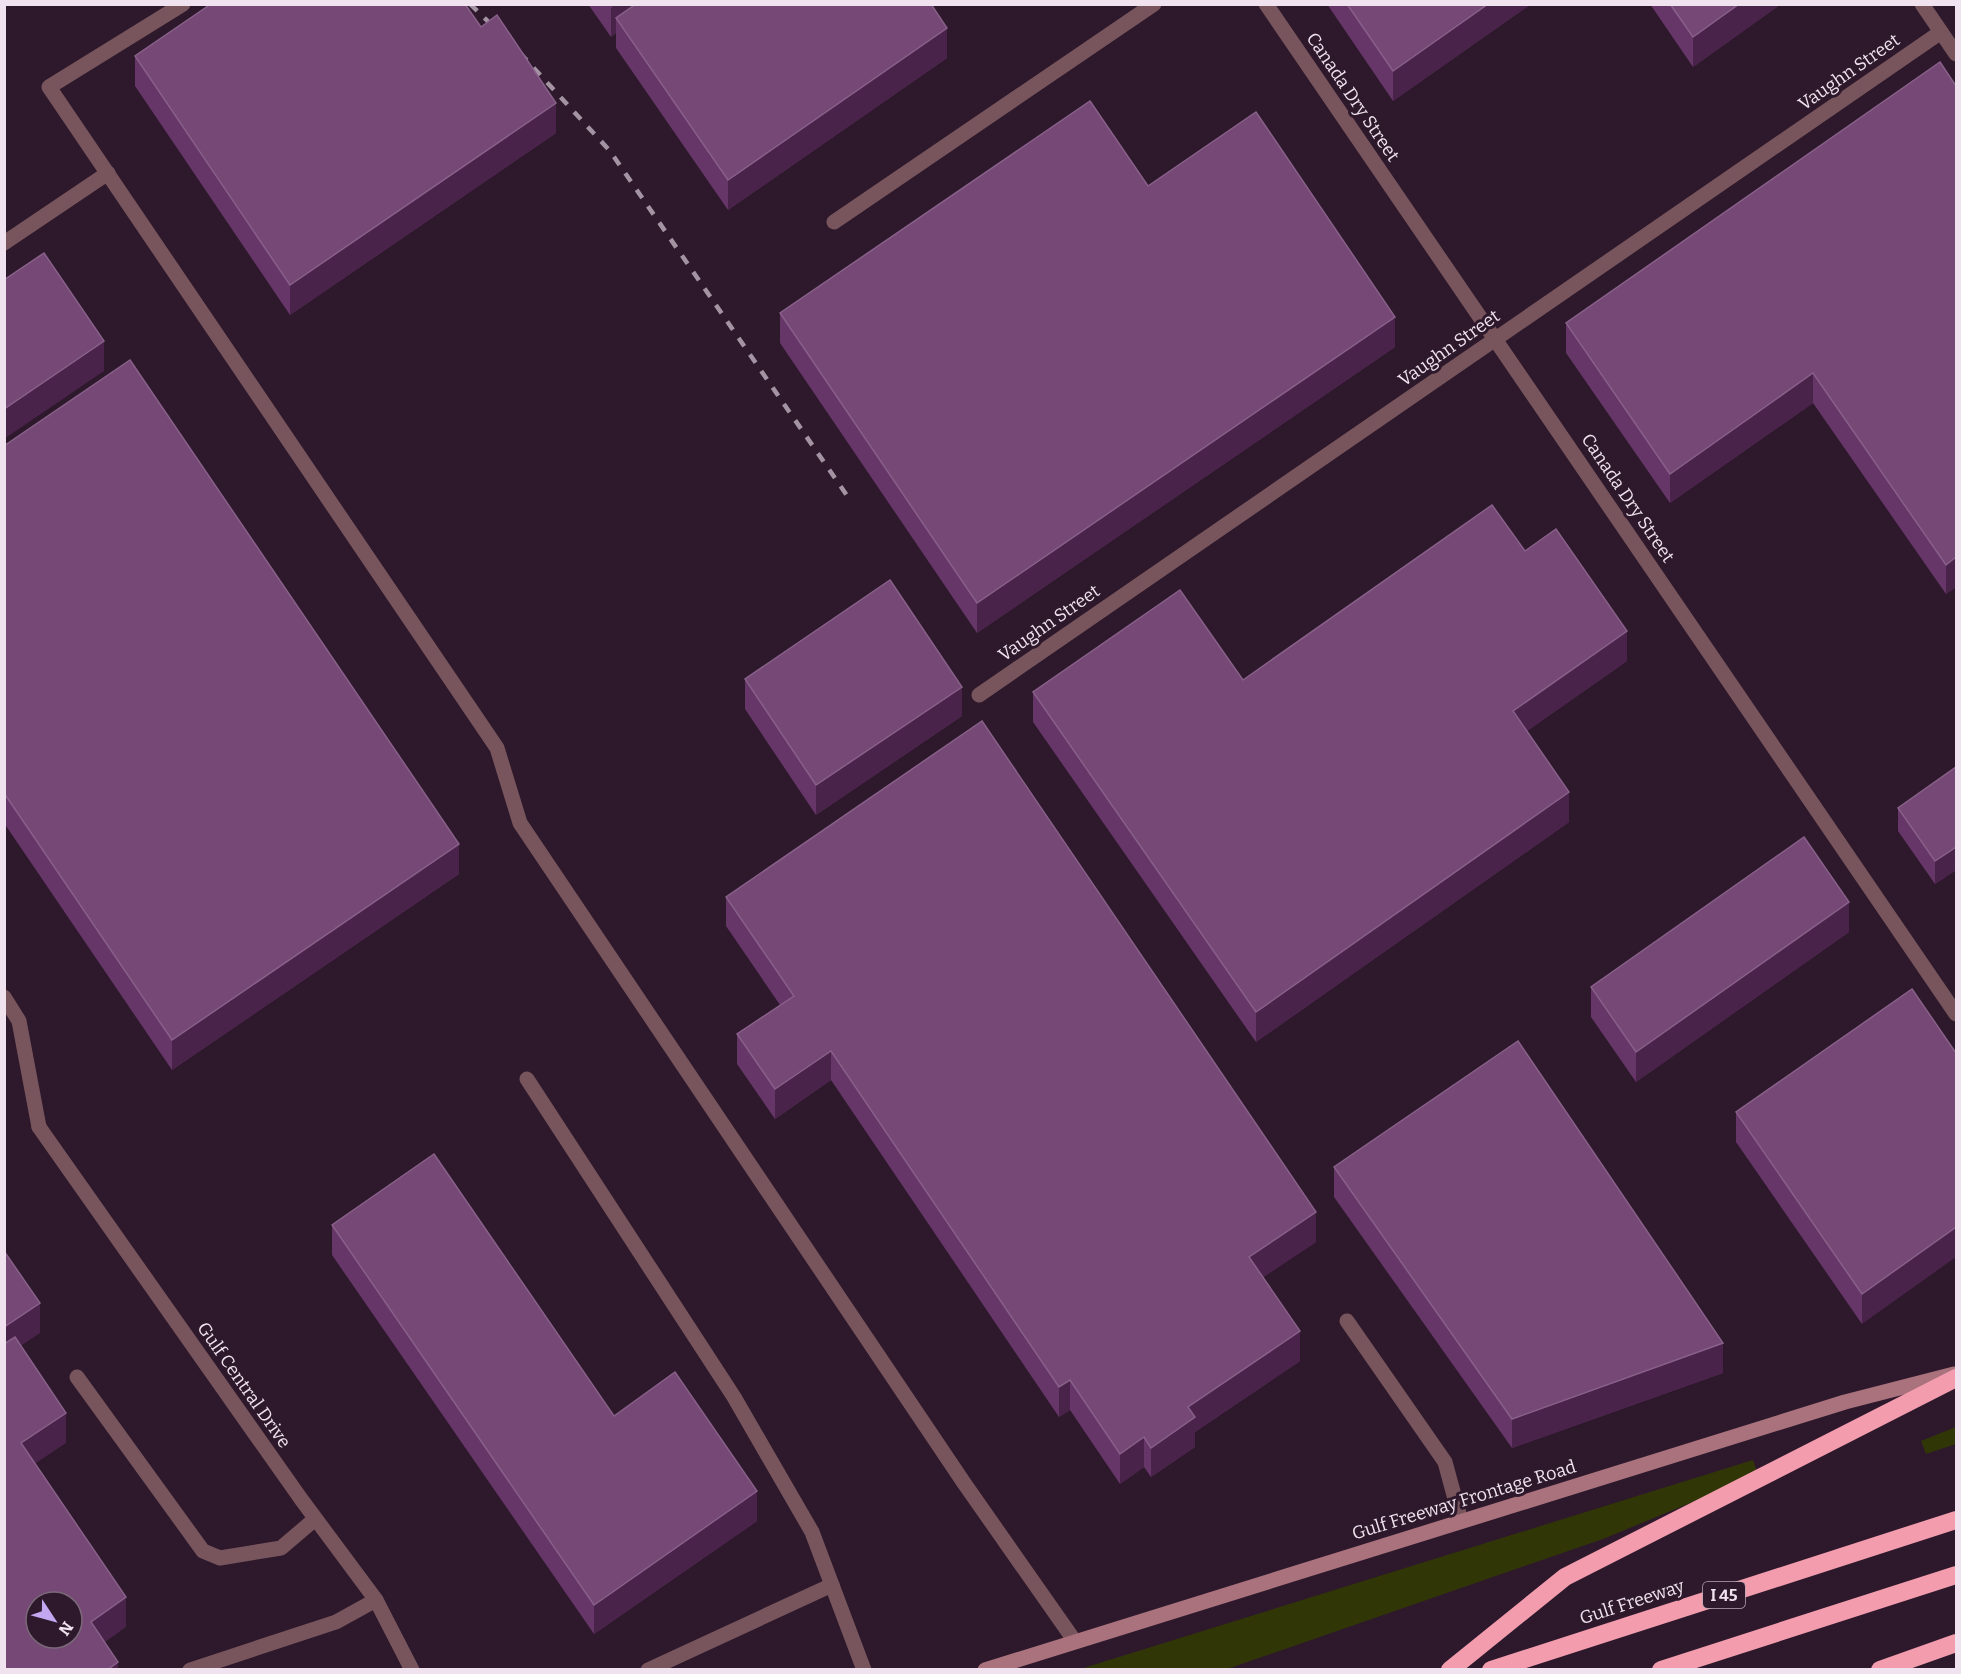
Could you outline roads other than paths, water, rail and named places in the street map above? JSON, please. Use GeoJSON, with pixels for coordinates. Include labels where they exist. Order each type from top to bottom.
{"type":"FeatureCollection","features":[{"type":"Feature","properties":{"kind":"highway"},"geometry":{"type":"LineString","coordinates":[[1450,1670],[1565,1577],[1956,1375]]}},
{"type":"Feature","properties":{"kind":"highway","name":"Gulf Freeway"},"geometry":{"type":"LineString","coordinates":[[1491,1670],[1956,1520]]}},
{"type":"Feature","properties":{"kind":"highway"},"geometry":{"type":"LineString","coordinates":[[1661,1670],[1956,1575]]}},
{"type":"Feature","properties":{"kind":"highway"},"geometry":{"type":"LineString","coordinates":[[1880,1670],[1956,1643]]}},
{"type":"Feature","properties":{"kind":"main road","name":"Gulf Freeway Frontage Road"},"geometry":{"type":"LineString","coordinates":[[985,1670],[1845,1402],[1956,1375]]}},
{"type":"Feature","properties":{"kind":"street"},"geometry":{"type":"LineString","coordinates":[[183,4],[49,87],[497,748],[520,823],[951,1464],[1074,1641]]}},
{"type":"Feature","properties":{"kind":"street"},"geometry":{"type":"LineString","coordinates":[[834,222],[1154,4]]}},
{"type":"Feature","properties":{"kind":"street","name":"Canada Dry Street"},"geometry":{"type":"LineString","coordinates":[[1266,4],[1956,1014]]}},
{"type":"Feature","properties":{"kind":"street"},"geometry":{"type":"LineString","coordinates":[[1922,4],[1956,54]]}},
{"type":"Feature","properties":{"kind":"street","name":"Vaughn Street"},"geometry":{"type":"LineString","coordinates":[[979,695],[1941,32]]}},
{"type":"Feature","properties":{"kind":"street"},"geometry":{"type":"LineString","coordinates":[[4,243],[108,173]]}},
{"type":"Feature","properties":{"kind":"street","name":"Gulf Central Drive"},"geometry":{"type":"LineString","coordinates":[[4,997],[19,1021],[39,1127],[315,1519],[376,1600],[412,1670]]}},
{"type":"Feature","properties":{"kind":"street"},"geometry":{"type":"LineString","coordinates":[[527,1079],[734,1397],[812,1532],[864,1670]]}},
{"type":"Feature","properties":{"kind":"street"},"geometry":{"type":"LineString","coordinates":[[1347,1321],[1445,1461],[1461,1521]]}},
{"type":"Feature","properties":{"kind":"street"},"geometry":{"type":"LineString","coordinates":[[77,1377],[203,1551],[220,1558],[281,1548],[315,1519]]}},
{"type":"Feature","properties":{"kind":"street"},"geometry":{"type":"LineString","coordinates":[[648,1670],[832,1586]]}},
{"type":"Feature","properties":{"kind":"street"},"geometry":{"type":"LineString","coordinates":[[190,1670],[336,1622],[376,1600]]}},
{"type":"Feature","properties":{"kind":"railway"},"geometry":{"type":"LineString","coordinates":[[470,4],[501,34]]}},
{"type":"Feature","properties":{"kind":"railway"},"geometry":{"type":"LineString","coordinates":[[520,53],[610,151],[850,500]]}}]}
